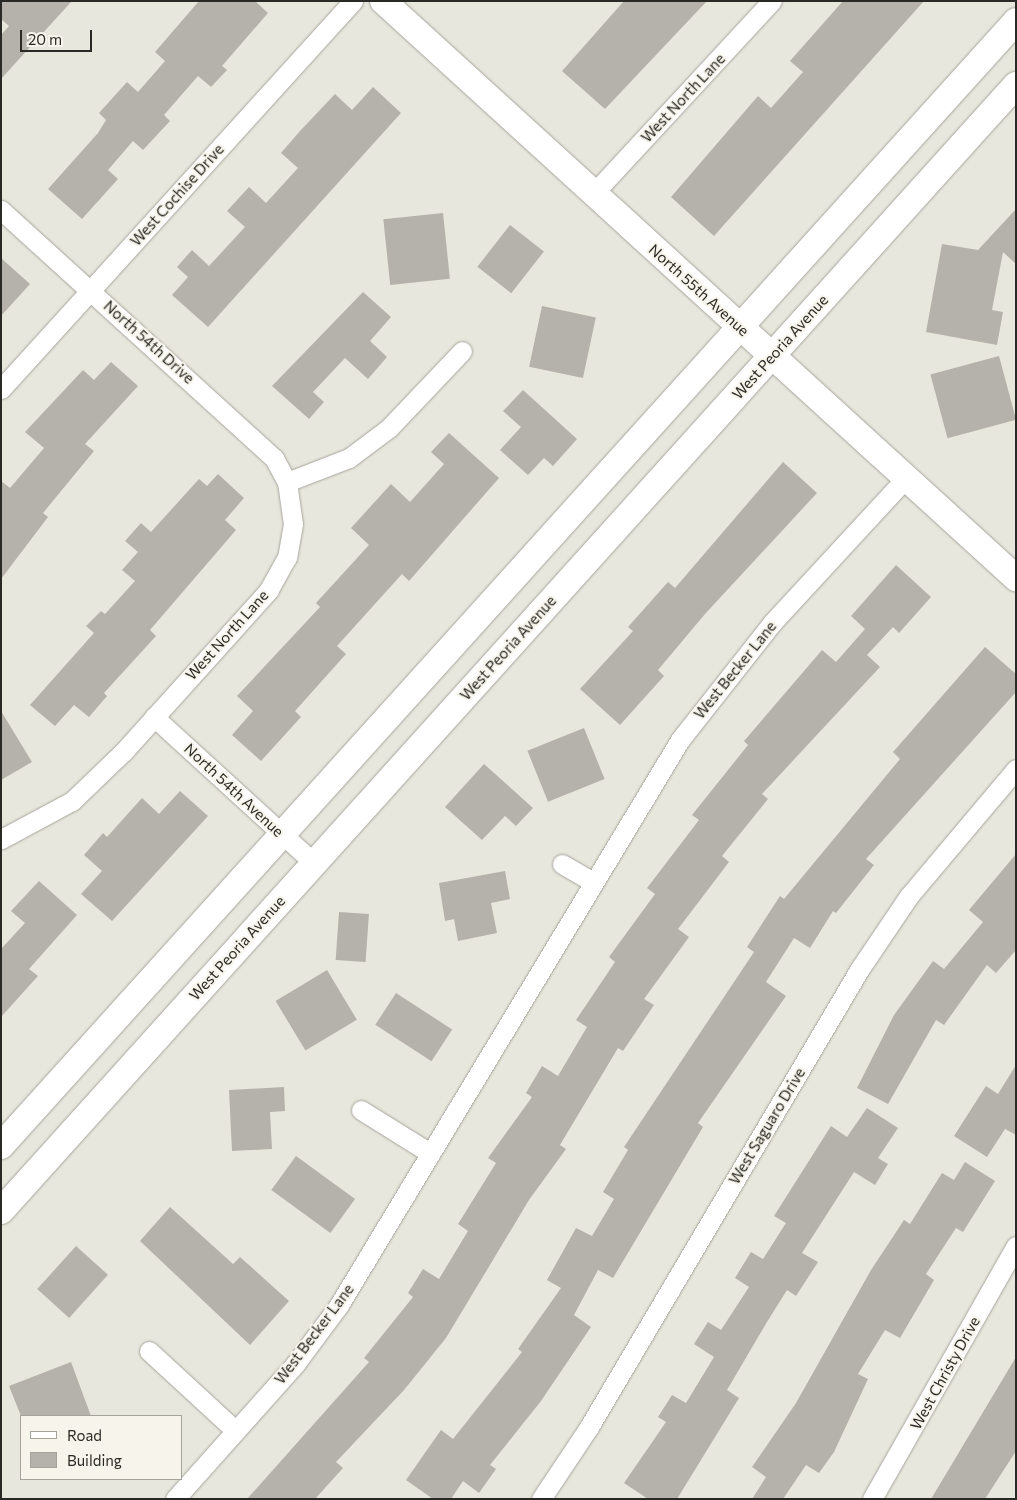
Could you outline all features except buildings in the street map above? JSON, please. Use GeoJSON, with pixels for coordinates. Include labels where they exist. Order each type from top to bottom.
{"type":"FeatureCollection","features":[{"type":"Feature","properties":{"kind":"main road","name":"North 55th Avenue"},"geometry":{"type":"LineString","coordinates":[[383,1],[1016,578]]}},
{"type":"Feature","properties":{"kind":"main road"},"geometry":{"type":"LineString","coordinates":[[1,1146],[741,329],[1016,21]]}},
{"type":"Feature","properties":{"kind":"main road","name":"West Peoria Avenue"},"geometry":{"type":"LineString","coordinates":[[1,1211],[1016,85]]}},
{"type":"Feature","properties":{"kind":"street","name":"West Cochise Drive"},"geometry":{"type":"LineString","coordinates":[[1,389],[354,1]]}},
{"type":"Feature","properties":{"kind":"street","name":"West North Lane"},"geometry":{"type":"LineString","coordinates":[[593,194],[772,1]]}},
{"type":"Feature","properties":{"kind":"street","name":"North 54th Drive"},"geometry":{"type":"LineString","coordinates":[[1,210],[237,419],[274,458],[287,482]]}},
{"type":"Feature","properties":{"kind":"street"},"geometry":{"type":"LineString","coordinates":[[287,482],[349,458],[389,428],[462,351]]}},
{"type":"Feature","properties":{"kind":"street","name":"West Becker Lane"},"geometry":{"type":"LineString","coordinates":[[175,1499],[296,1364],[338,1305],[591,881],[721,683],[906,478]]}},
{"type":"Feature","properties":{"kind":"street","name":"West North Lane"},"geometry":{"type":"LineString","coordinates":[[1,839],[72,801],[154,717],[269,590],[287,557],[293,524],[287,482]]}},
{"type":"Feature","properties":{"kind":"street","name":"North 54th Avenue"},"geometry":{"type":"LineString","coordinates":[[154,717],[314,863]]}},
{"type":"Feature","properties":{"kind":"street","name":"West Saguaro Drive"},"geometry":{"type":"LineString","coordinates":[[541,1499],[589,1427],[859,970],[909,896],[1016,769]]}},
{"type":"Feature","properties":{"kind":"street"},"geometry":{"type":"LineString","coordinates":[[562,864],[591,881]]}},
{"type":"Feature","properties":{"kind":"street"},"geometry":{"type":"LineString","coordinates":[[361,1110],[430,1153]]}},
{"type":"Feature","properties":{"kind":"street","name":"West Christy Drive"},"geometry":{"type":"LineString","coordinates":[[872,1499],[1016,1246]]}},
{"type":"Feature","properties":{"kind":"street"},"geometry":{"type":"LineString","coordinates":[[149,1351],[236,1430]]}}]}
